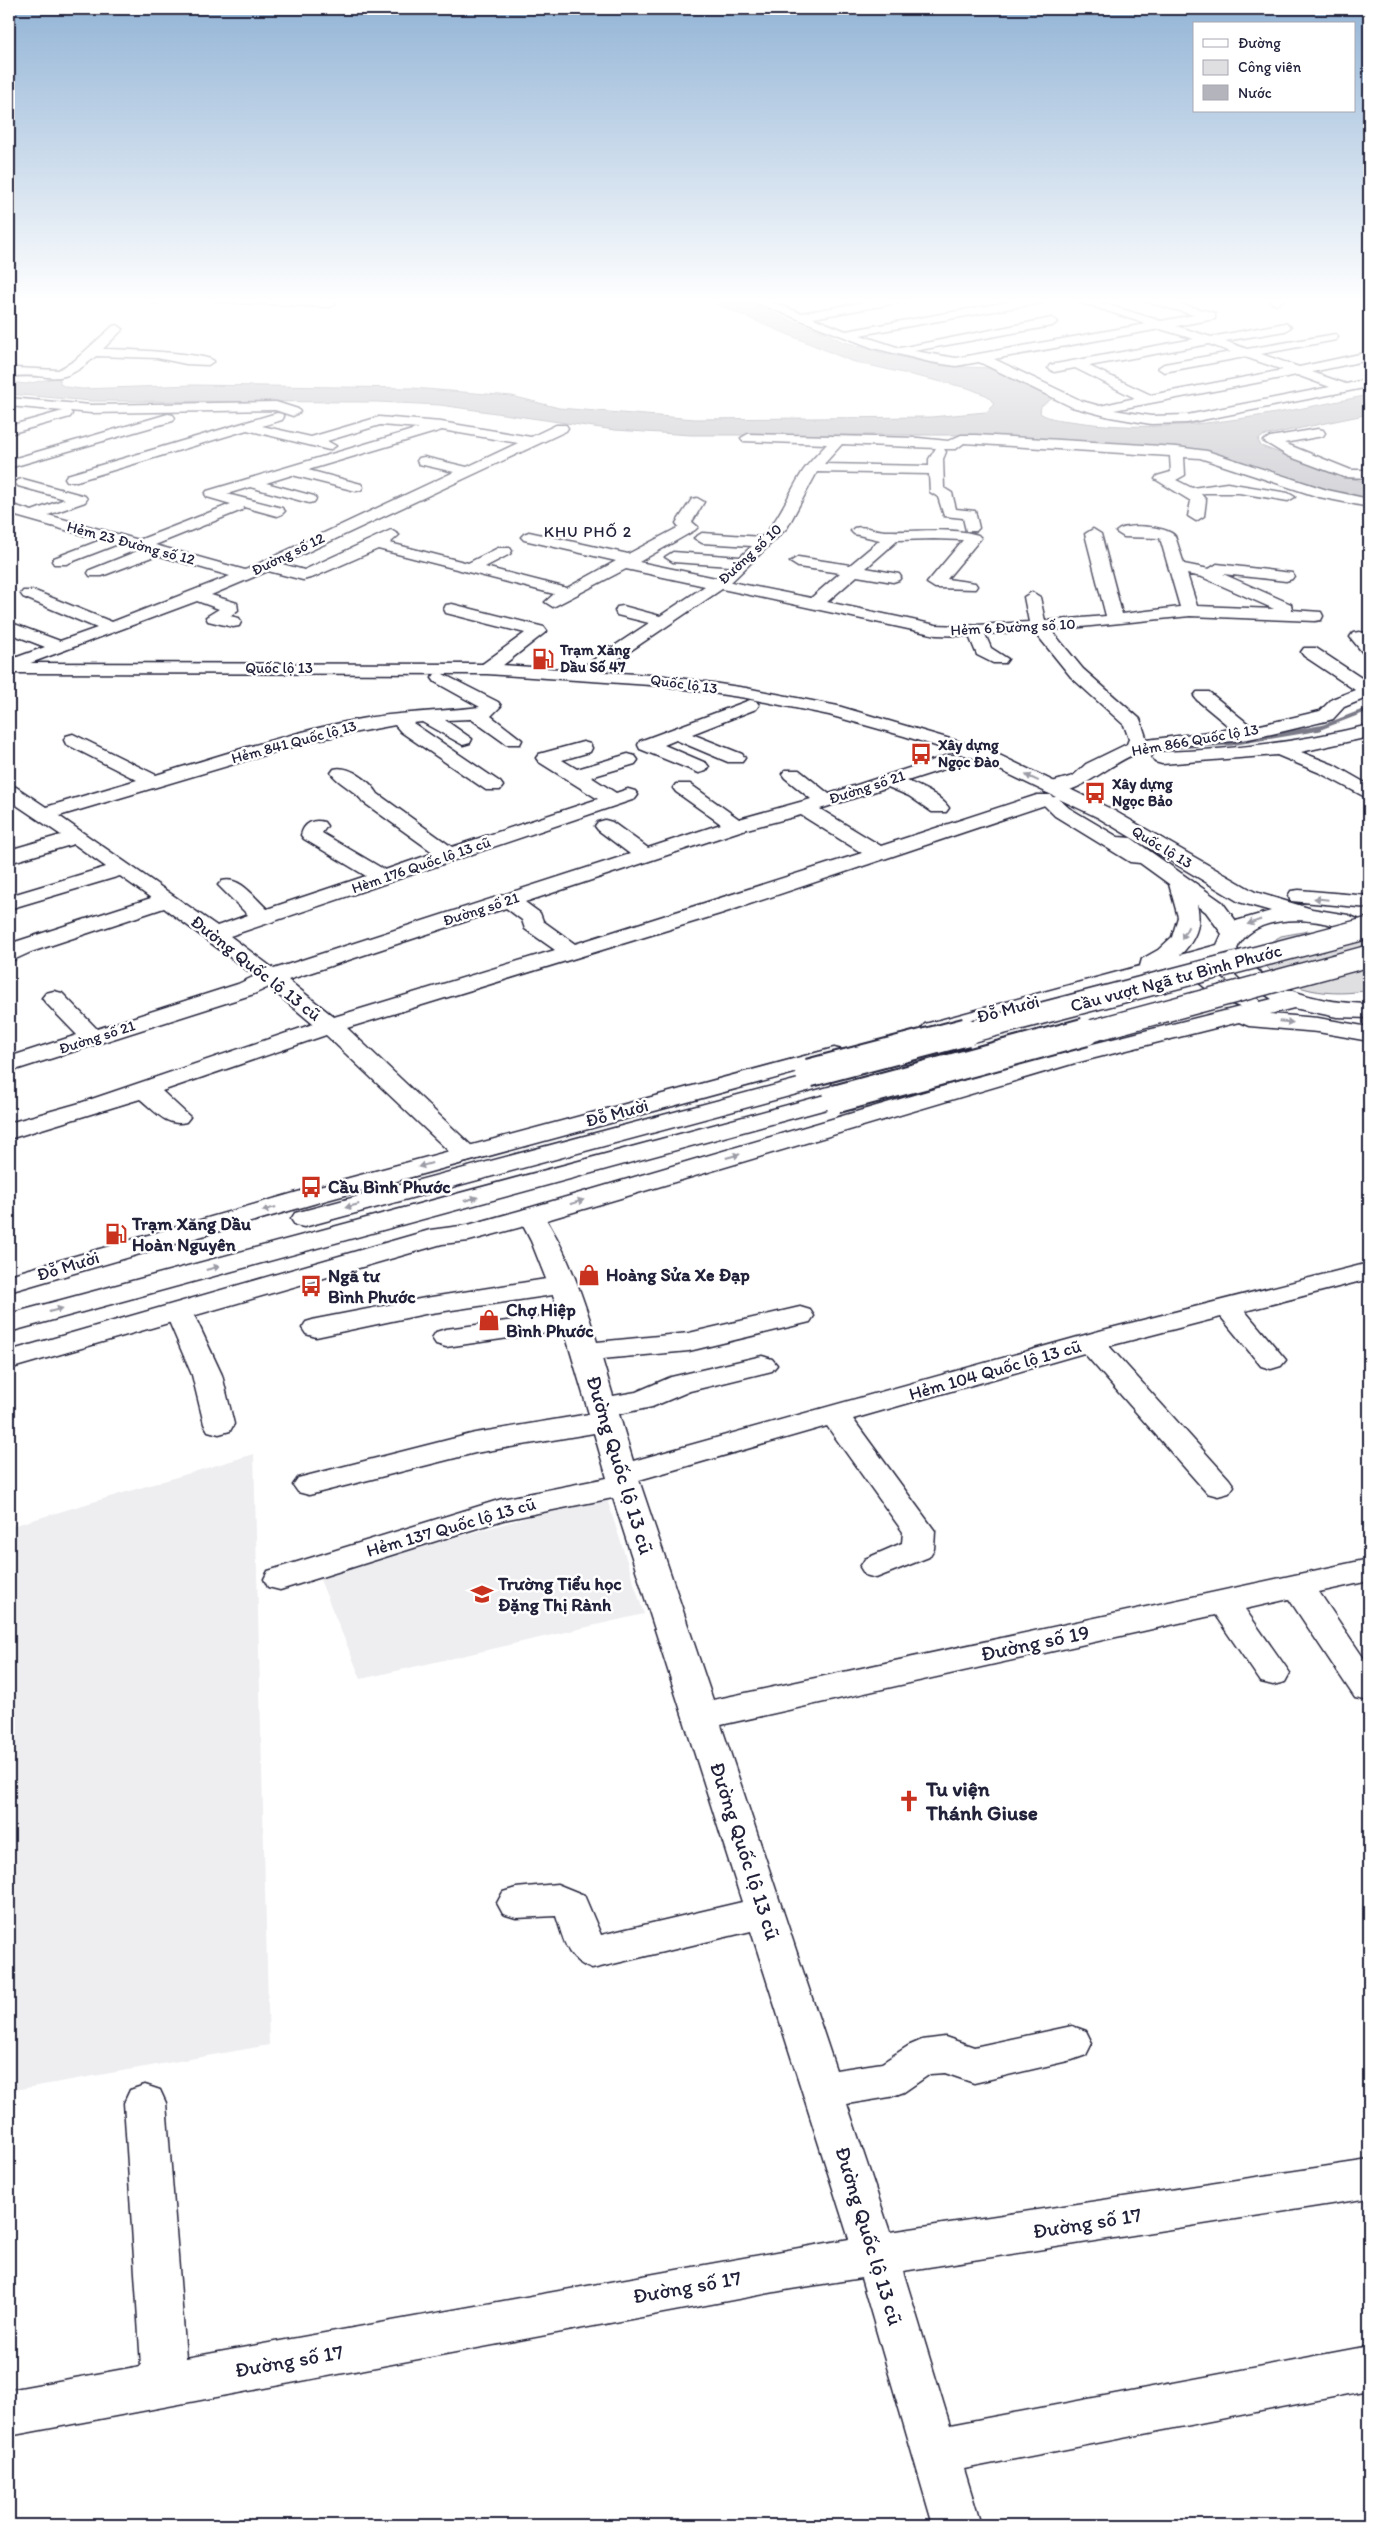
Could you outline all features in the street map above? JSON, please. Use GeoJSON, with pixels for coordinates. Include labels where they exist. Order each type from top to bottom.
{"type":"FeatureCollection","features":[{"type":"Feature","properties":{"kind":"main road"},"geometry":{"type":"LineString","coordinates":[[9,430],[54,417]]}},
{"type":"Feature","properties":{"kind":"main road"},"geometry":{"type":"LineString","coordinates":[[9,464],[166,417]]}},
{"type":"Feature","properties":{"kind":"main road"},"geometry":{"type":"LineString","coordinates":[[72,478],[275,417]]}},
{"type":"Feature","properties":{"kind":"main road"},"geometry":{"type":"LineString","coordinates":[[1129,417],[1187,419],[1196,417]]}},
{"type":"Feature","properties":{"kind":"main road"},"geometry":{"type":"LineString","coordinates":[[310,442],[379,421],[441,426],[531,441]]}},
{"type":"Feature","properties":{"kind":"main road"},"geometry":{"type":"LineString","coordinates":[[245,426],[352,451]]}},
{"type":"Feature","properties":{"kind":"main road"},"geometry":{"type":"LineString","coordinates":[[277,511],[212,494],[248,478],[289,470],[441,426]]}},
{"type":"Feature","properties":{"kind":"main road","name":"Đường số 12"},"geometry":{"type":"LineString","coordinates":[[9,667],[246,574],[561,428]]}},
{"type":"Feature","properties":{"kind":"main road"},"geometry":{"type":"LineString","coordinates":[[1318,433],[1270,441],[1349,474],[1359,476],[1369,474]]}},
{"type":"Feature","properties":{"kind":"main road"},"geometry":{"type":"LineString","coordinates":[[748,438],[918,442],[941,446],[951,446],[961,439],[976,439],[1177,451],[1202,454],[1324,494],[1369,504]]}},
{"type":"Feature","properties":{"kind":"main road","name":"Đường số 10"},"geometry":{"type":"LineString","coordinates":[[584,674],[719,584],[766,542],[782,525],[791,504],[813,468],[838,440]]}},
{"type":"Feature","properties":{"kind":"main road"},"geometry":{"type":"LineString","coordinates":[[941,446],[936,459],[937,492],[945,493],[949,513],[970,514],[971,528]]}},
{"type":"Feature","properties":{"kind":"main road"},"geometry":{"type":"LineString","coordinates":[[1177,451],[1178,475],[1162,480],[1191,493],[1199,500],[1196,516]]}},
{"type":"Feature","properties":{"kind":"main road"},"geometry":{"type":"LineString","coordinates":[[424,461],[467,471]]}},
{"type":"Feature","properties":{"kind":"main road"},"geometry":{"type":"LineString","coordinates":[[813,468],[937,470]]}},
{"type":"Feature","properties":{"kind":"main road"},"geometry":{"type":"LineString","coordinates":[[289,470],[356,487]]}},
{"type":"Feature","properties":{"kind":"main road"},"geometry":{"type":"LineString","coordinates":[[248,478],[309,499]]}},
{"type":"Feature","properties":{"kind":"main road"},"geometry":{"type":"LineString","coordinates":[[17,528],[80,499],[23,483]]}},
{"type":"Feature","properties":{"kind":"main road"},"geometry":{"type":"LineString","coordinates":[[1191,493],[1200,489],[1227,487],[1288,497]]}},
{"type":"Feature","properties":{"kind":"main road"},"geometry":{"type":"LineString","coordinates":[[545,606],[629,562],[690,527],[684,523],[697,502]]}},
{"type":"Feature","properties":{"kind":"main road"},"geometry":{"type":"LineString","coordinates":[[96,573],[148,547],[237,508]]}},
{"type":"Feature","properties":{"kind":"main road","name":"Hẻm 23 Đường số 12"},"geometry":{"type":"LineString","coordinates":[[11,510],[246,574]]}},
{"type":"Feature","properties":{"kind":"main road"},"geometry":{"type":"LineString","coordinates":[[859,531],[894,536],[960,534],[973,538],[935,583],[969,586]]}},
{"type":"Feature","properties":{"kind":"main road"},"geometry":{"type":"LineString","coordinates":[[1124,532],[1161,532],[1167,536],[1190,611]]}},
{"type":"Feature","properties":{"kind":"main road"},"geometry":{"type":"LineString","coordinates":[[266,565],[303,575],[377,544],[395,533]]}},
{"type":"Feature","properties":{"kind":"main road"},"geometry":{"type":"LineString","coordinates":[[1093,534],[1115,620]]}},
{"type":"Feature","properties":{"kind":"main road"},"geometry":{"type":"LineString","coordinates":[[814,604],[856,571],[894,536]]}},
{"type":"Feature","properties":{"kind":"main road","name":"Hẻm 6 Đường số 10"},"geometry":{"type":"LineString","coordinates":[[530,537],[719,584],[936,630],[975,630],[1038,626],[1115,620],[1190,611],[1315,616]]}},
{"type":"Feature","properties":{"kind":"main road"},"geometry":{"type":"LineString","coordinates":[[702,538],[766,542]]}},
{"type":"Feature","properties":{"kind":"main road"},"geometry":{"type":"LineString","coordinates":[[60,561],[117,539]]}},
{"type":"Feature","properties":{"kind":"main road"},"geometry":{"type":"LineString","coordinates":[[377,544],[568,593]]}},
{"type":"Feature","properties":{"kind":"main road"},"geometry":{"type":"LineString","coordinates":[[470,568],[504,551]]}},
{"type":"Feature","properties":{"kind":"main road"},"geometry":{"type":"LineString","coordinates":[[396,561],[416,554]]}},
{"type":"Feature","properties":{"kind":"main road"},"geometry":{"type":"LineString","coordinates":[[673,557],[743,562]]}},
{"type":"Feature","properties":{"kind":"main road"},"geometry":{"type":"LineString","coordinates":[[798,562],[892,577]]}},
{"type":"Feature","properties":{"kind":"main road"},"geometry":{"type":"LineString","coordinates":[[1178,568],[1198,571],[1231,570],[1286,576]]}},
{"type":"Feature","properties":{"kind":"main road"},"geometry":{"type":"LineString","coordinates":[[1198,571],[1235,585],[1285,608]]}},
{"type":"Feature","properties":{"kind":"main road"},"geometry":{"type":"LineString","coordinates":[[163,592],[192,596],[231,607],[230,610],[214,617],[233,622]]}},
{"type":"Feature","properties":{"kind":"main road"},"geometry":{"type":"LineString","coordinates":[[29,594],[112,628]]}},
{"type":"Feature","properties":{"kind":"main road"},"geometry":{"type":"LineString","coordinates":[[1032,597],[1038,626],[1077,673],[1133,723],[1138,739],[1131,749],[1161,758],[1281,750],[1331,742],[1369,731]]}},
{"type":"Feature","properties":{"kind":"main road"},"geometry":{"type":"LineString","coordinates":[[452,609],[538,631],[487,669]]}},
{"type":"Feature","properties":{"kind":"main road"},"geometry":{"type":"LineString","coordinates":[[623,610],[664,622]]}},
{"type":"Feature","properties":{"kind":"main road"},"geometry":{"type":"LineString","coordinates":[[9,627],[60,647]]}},
{"type":"Feature","properties":{"kind":"main road"},"geometry":{"type":"LineString","coordinates":[[975,630],[983,652],[999,659]]}},
{"type":"Feature","properties":{"kind":"main road"},"geometry":{"type":"LineString","coordinates":[[1310,652],[1369,691]]}},
{"type":"Feature","properties":{"kind":"main road","name":"Quốc lộ 13"},"geometry":{"type":"LineString","coordinates":[[9,667],[487,669],[584,674],[665,681],[746,693],[832,710],[912,732],[984,756],[1049,797],[1062,812],[1122,847],[1220,912],[1230,941],[1230,957],[1273,992],[1323,1008],[1364,1013]]}},
{"type":"Feature","properties":{"kind":"main road"},"geometry":{"type":"LineString","coordinates":[[442,678],[492,706],[484,712],[474,713]]}},
{"type":"Feature","properties":{"kind":"main road","name":"Quốc lộ 13"},"geometry":{"type":"LineString","coordinates":[[9,680],[442,678],[583,683],[664,691],[749,714],[818,718],[904,741],[975,765],[1049,797],[1104,812],[1255,901],[1311,916]]}},
{"type":"Feature","properties":{"kind":"main road","name":"Hẻm 866 Quốc lộ 13"},"geometry":{"type":"LineString","coordinates":[[9,1131],[144,1089],[255,1050],[715,908],[1049,797],[1080,780],[1093,768],[1131,749],[1248,733],[1326,715],[1338,704],[1369,691]]}},
{"type":"Feature","properties":{"kind":"main road"},"geometry":{"type":"LineString","coordinates":[[1203,696],[1248,733]]}},
{"type":"Feature","properties":{"kind":"main road"},"geometry":{"type":"LineString","coordinates":[[474,713],[514,740]]}},
{"type":"Feature","properties":{"kind":"main road","name":"Hẻm 841 Quốc lộ 13"},"geometry":{"type":"LineString","coordinates":[[44,814],[311,735],[399,718],[474,713]]}},
{"type":"Feature","properties":{"kind":"main road"},"geometry":{"type":"LineString","coordinates":[[699,767],[647,745],[726,714],[749,714]]}},
{"type":"Feature","properties":{"kind":"main road"},"geometry":{"type":"LineString","coordinates":[[425,716],[463,739]]}},
{"type":"Feature","properties":{"kind":"main road"},"geometry":{"type":"LineString","coordinates":[[399,718],[408,728],[493,786]]}},
{"type":"Feature","properties":{"kind":"main road"},"geometry":{"type":"LineString","coordinates":[[676,734],[735,758]]}},
{"type":"Feature","properties":{"kind":"main road"},"geometry":{"type":"LineString","coordinates":[[73,740],[156,782]]}},
{"type":"Feature","properties":{"kind":"main road"},"geometry":{"type":"LineString","coordinates":[[583,748],[554,749],[546,758],[575,776],[628,760]]}},
{"type":"Feature","properties":{"kind":"main road"},"geometry":{"type":"LineString","coordinates":[[1281,750],[1327,770],[1369,793]]}},
{"type":"Feature","properties":{"kind":"main road","name":"Đường số 21"},"geometry":{"type":"LineString","coordinates":[[9,1065],[246,989],[270,978],[645,855],[736,826],[804,808],[956,759]]}},
{"type":"Feature","properties":{"kind":"main road"},"geometry":{"type":"LineString","coordinates":[[341,773],[366,791],[370,798],[450,855]]}},
{"type":"Feature","properties":{"kind":"main road"},"geometry":{"type":"LineString","coordinates":[[792,774],[826,801]]}},
{"type":"Feature","properties":{"kind":"main road","name":"Hèm 176 Quốc lộ 13 cũ"},"geometry":{"type":"LineString","coordinates":[[213,934],[621,797],[575,776]]}},
{"type":"Feature","properties":{"kind":"main road"},"geometry":{"type":"LineString","coordinates":[[888,780],[916,792],[939,808]]}},
{"type":"Feature","properties":{"kind":"main road"},"geometry":{"type":"LineString","coordinates":[[684,788],[736,826]]}},
{"type":"Feature","properties":{"kind":"main road","name":"Đường Quốc lộ 13 cũ"},"geometry":{"type":"LineString","coordinates":[[9,791],[166,900],[270,978],[331,1027],[473,1163]]}},
{"type":"Feature","properties":{"kind":"main road"},"geometry":{"type":"LineString","coordinates":[[804,808],[878,854]]}},
{"type":"Feature","properties":{"kind":"main road"},"geometry":{"type":"LineString","coordinates":[[317,826],[312,830],[311,835],[384,878]]}},
{"type":"Feature","properties":{"kind":"main road"},"geometry":{"type":"LineString","coordinates":[[605,826],[645,855]]}},
{"type":"Feature","properties":{"kind":"main road"},"geometry":{"type":"LineString","coordinates":[[9,857],[76,837]]}},
{"type":"Feature","properties":{"kind":"main road"},"geometry":{"type":"LineString","coordinates":[[1183,859],[1229,878],[1270,891],[1311,898],[1369,920]]}},
{"type":"Feature","properties":{"kind":"main road"},"geometry":{"type":"LineString","coordinates":[[9,903],[122,869]]}},
{"type":"Feature","properties":{"kind":"main road"},"geometry":{"type":"LineString","coordinates":[[228,885],[264,918]]}},
{"type":"Feature","properties":{"kind":"main road"},"geometry":{"type":"LineString","coordinates":[[1131,975],[1171,950],[1186,935],[1189,913],[1184,887]]}},
{"type":"Feature","properties":{"kind":"main road"},"geometry":{"type":"LineString","coordinates":[[10,948],[23,947],[166,900]]}},
{"type":"Feature","properties":{"kind":"main road"},"geometry":{"type":"LineString","coordinates":[[509,900],[532,918],[534,924],[571,951]]}},
{"type":"Feature","properties":{"kind":"main road"},"geometry":{"type":"LineString","coordinates":[[1311,916],[1341,921],[1369,920]]}},
{"type":"Feature","properties":{"kind":"main road","name":"Đỗ Mười"},"geometry":{"type":"LineString","coordinates":[[9,1284],[125,1257],[473,1163],[1131,975],[1186,961],[1230,941],[1250,922],[1266,918],[1311,916]]}},
{"type":"Feature","properties":{"kind":"main road","name":"Cầu vượt Ngã tư Bình Phước"},"geometry":{"type":"LineString","coordinates":[[828,1090],[1369,920]]}},
{"type":"Feature","properties":{"kind":"main road","name":"Cầu vượt Ngã tư Bình Phước"},"geometry":{"type":"LineString","coordinates":[[828,1090],[1369,956]]}},
{"type":"Feature","properties":{"kind":"main road"},"geometry":{"type":"LineString","coordinates":[[1186,961],[1226,994],[1239,1000],[1265,1007]]}},
{"type":"Feature","properties":{"kind":"main road"},"geometry":{"type":"LineString","coordinates":[[9,1369],[448,1244],[469,1233],[517,1202],[828,1090],[1369,965]]}},
{"type":"Feature","properties":{"kind":"main road"},"geometry":{"type":"LineString","coordinates":[[54,998],[93,1038]]}},
{"type":"Feature","properties":{"kind":"main road"},"geometry":{"type":"LineString","coordinates":[[9,1323],[517,1202],[1294,1000]]}},
{"type":"Feature","properties":{"kind":"main road"},"geometry":{"type":"LineString","coordinates":[[1220,1018],[1298,1023],[1369,1034]]}},
{"type":"Feature","properties":{"kind":"main road"},"geometry":{"type":"LineString","coordinates":[[144,1089],[177,1117]]}},
{"type":"Feature","properties":{"kind":"main road","name":"Đỗ Mười"},"geometry":{"type":"LineString","coordinates":[[9,1300],[125,1257],[182,1233],[473,1163],[828,1090]]}},
{"type":"Feature","properties":{"kind":"main road","name":"Đường Quốc lộ 13 cũ"},"geometry":{"type":"LineString","coordinates":[[517,1202],[546,1241],[581,1336],[623,1480],[876,2255],[957,2525]]}},
{"type":"Feature","properties":{"kind":"main road"},"geometry":{"type":"LineString","coordinates":[[9,1360],[440,1236],[469,1233]]}},
{"type":"Feature","properties":{"kind":"main road"},"geometry":{"type":"LineString","coordinates":[[9,1274],[69,1258],[125,1257]]}},
{"type":"Feature","properties":{"kind":"main road","name":"Hẻm 104 Quốc lộ 13 cũ"},"geometry":{"type":"LineString","coordinates":[[623,1480],[834,1415],[1090,1343],[1369,1271]]}},
{"type":"Feature","properties":{"kind":"main road"},"geometry":{"type":"LineString","coordinates":[[316,1328],[425,1306],[563,1285]]}},
{"type":"Feature","properties":{"kind":"main road"},"geometry":{"type":"LineString","coordinates":[[1227,1307],[1271,1360]]}},
{"type":"Feature","properties":{"kind":"main road"},"geometry":{"type":"LineString","coordinates":[[446,1338],[581,1336],[690,1342],[800,1316]]}},
{"type":"Feature","properties":{"kind":"main road"},"geometry":{"type":"LineString","coordinates":[[182,1319],[207,1374],[219,1424]]}},
{"type":"Feature","properties":{"kind":"main road"},"geometry":{"type":"LineString","coordinates":[[1090,1343],[1218,1486]]}},
{"type":"Feature","properties":{"kind":"main road"},"geometry":{"type":"LineString","coordinates":[[309,1484],[475,1443],[604,1414],[681,1384],[762,1365]]}},
{"type":"Feature","properties":{"kind":"main road"},"geometry":{"type":"LineString","coordinates":[[834,1415],[919,1531],[918,1549],[876,1567]]}},
{"type":"Feature","properties":{"kind":"main road","name":"Hẻm 137 Quốc lộ 13 cũ"},"geometry":{"type":"LineString","coordinates":[[280,1579],[492,1512],[623,1480]]}},
{"type":"Feature","properties":{"kind":"main road","name":"Đường số 19"},"geometry":{"type":"LineString","coordinates":[[701,1716],[1369,1570]]}},
{"type":"Feature","properties":{"kind":"main road"},"geometry":{"type":"LineString","coordinates":[[1297,1586],[1367,1689]]}},
{"type":"Feature","properties":{"kind":"main road"},"geometry":{"type":"LineString","coordinates":[[1223,1602],[1273,1673]]}},
{"type":"Feature","properties":{"kind":"main road"},"geometry":{"type":"LineString","coordinates":[[516,1903],[557,1899],[571,1906],[586,1946],[592,1953],[765,1912]]}},
{"type":"Feature","properties":{"kind":"main road"},"geometry":{"type":"LineString","coordinates":[[823,2090],[890,2078],[922,2058],[945,2056],[974,2065],[1072,2043]]}},
{"type":"Feature","properties":{"kind":"main road"},"geometry":{"type":"LineString","coordinates":[[145,2103],[165,2384]]}},
{"type":"Feature","properties":{"kind":"main road","name":"Đường số 17"},"geometry":{"type":"LineString","coordinates":[[9,2413],[791,2268],[1369,2179]]}},
{"type":"Feature","properties":{"kind":"main road"},"geometry":{"type":"LineString","coordinates":[[935,2451],[1369,2368]]}},
{"type":"Feature","properties":{"kind":"shaded area"},"geometry":{"type":"Polygon","coordinates":[[[254,1454],[269,2045],[9,2091],[9,1527],[254,1454]]]}},
{"type":"Feature","properties":{"kind":"shaded area","name":"Trường Tiểu học Đặng Thị Rành"},"geometry":{"type":"Polygon","coordinates":[[[606,1496],[644,1614],[361,1679],[318,1575],[606,1496]]]}},
{"type":"Feature","properties":{"kind":"green space"},"geometry":{"type":"Polygon","coordinates":[[[1308,931],[1355,937],[1369,942],[1369,990],[1341,993],[1311,990],[1284,980],[1272,972],[1262,961],[1264,946],[1281,936],[1308,931]]]}},
{"type":"Feature","properties":{"kind":"water"},"geometry":{"type":"Polygon","coordinates":[[[526,417],[673,417],[695,419],[1049,417],[1114,426],[1151,426],[1187,425],[1252,417],[1353,417],[1263,436],[1258,440],[1261,446],[1343,477],[1369,482],[1369,501],[1326,492],[1170,449],[1053,439],[966,435],[691,435],[615,430],[526,417]]]}},
{"type":"Feature","properties":{"kind":"waterway"},"geometry":{"type":"LineString","coordinates":[[1319,728],[1369,709]]}},
{"type":"Feature","properties":{"kind":"waterway"},"geometry":{"type":"LineString","coordinates":[[1173,746],[1231,743],[1319,728]]}},
{"type":"Feature","properties":{"kind":"place","name":"Trạm Xăng Dầu Số 47"},"geometry":{"type":"Point","coordinates":[543,659]}},
{"type":"Feature","properties":{"kind":"place","name":"Xây dựng Ngọc Đào"},"geometry":{"type":"Point","coordinates":[921,754]}},
{"type":"Feature","properties":{"kind":"place","name":"Xây dựng Ngọc Bảo"},"geometry":{"type":"Point","coordinates":[1095,793]}},
{"type":"Feature","properties":{"kind":"place","name":"Cầu Bình Phước"},"geometry":{"type":"Point","coordinates":[311,1187]}},
{"type":"Feature","properties":{"kind":"place","name":"Trạm Xăng Dầu Hoàn Nguyên"},"geometry":{"type":"Point","coordinates":[116,1234]}},
{"type":"Feature","properties":{"kind":"place","name":"Hoàng Sửa Xe Đạp"},"geometry":{"type":"Point","coordinates":[589,1275]}},
{"type":"Feature","properties":{"kind":"place","name":"Ngã tư Bình Phước"},"geometry":{"type":"Point","coordinates":[311,1286]}},
{"type":"Feature","properties":{"kind":"place","name":"Chợ Hiệp Bình Phước"},"geometry":{"type":"Point","coordinates":[489,1320]}},
{"type":"Feature","properties":{"kind":"place","name":"Trường Tiểu học Đặng Thị Rành"},"geometry":{"type":"Point","coordinates":[482,1594]}},
{"type":"Feature","properties":{"kind":"place","name":"Tu viện Thánh Giuse"},"geometry":{"type":"Point","coordinates":[909,1801]}},
{"type":"Feature","properties":{"kind":"district","name":"KHU PHỐ 2"},"geometry":{"type":"Point","coordinates":[588,531]}}]}
